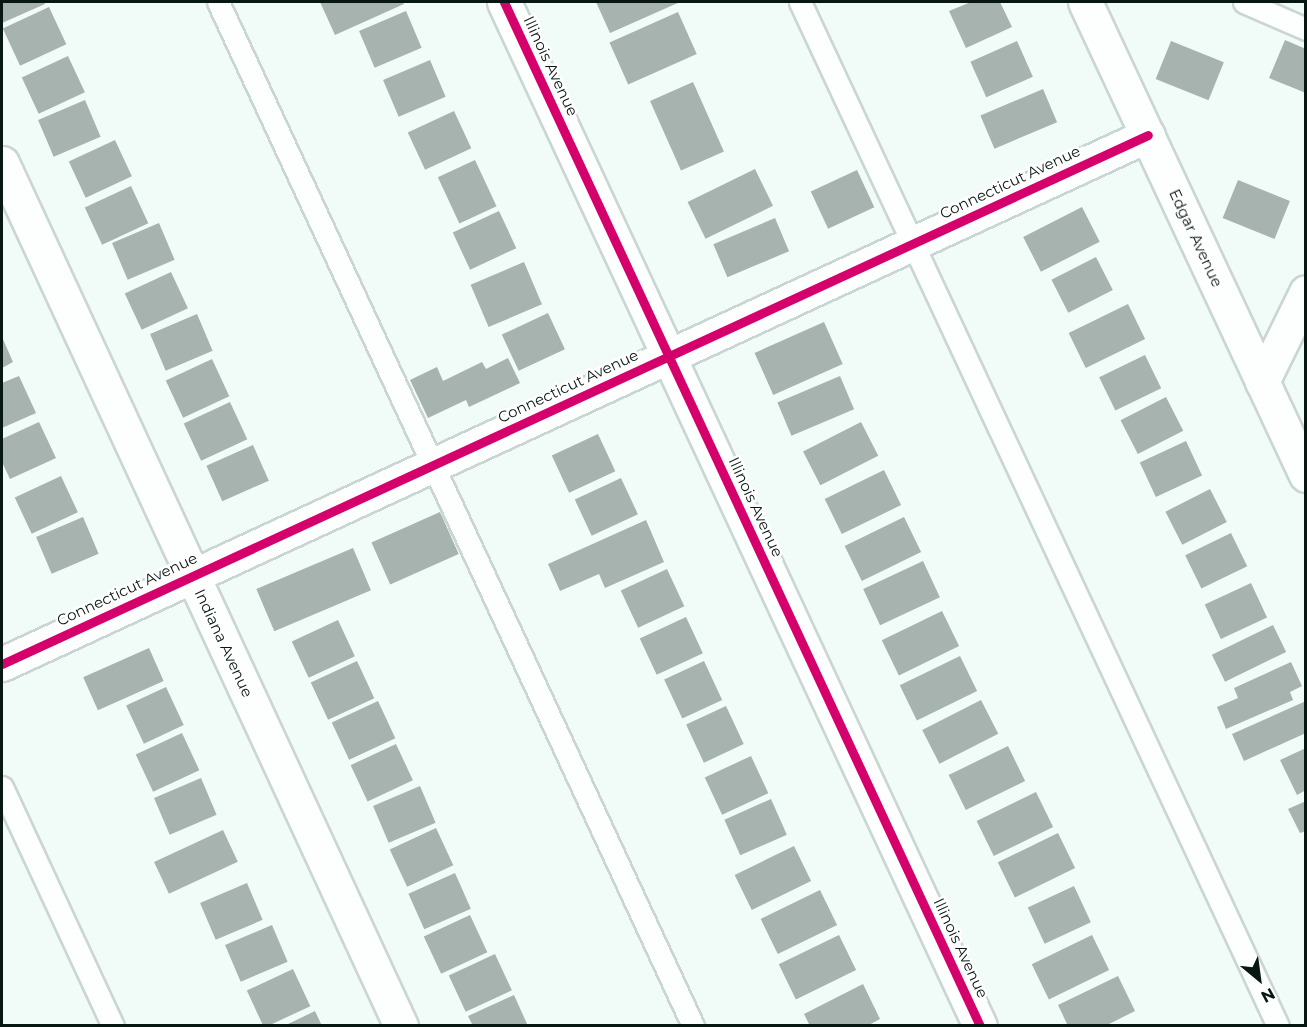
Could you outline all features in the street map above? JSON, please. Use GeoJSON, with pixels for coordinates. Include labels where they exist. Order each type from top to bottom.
{"type":"FeatureCollection","features":[{"type":"Feature","properties":{"kind":"street","name":"Illinois Avenue"},"geometry":{"type":"LineString","coordinates":[[504,2],[980,1026]]}},
{"type":"Feature","properties":{"kind":"street","name":"Edgar Avenue"},"geometry":{"type":"LineString","coordinates":[[1085,2],[1305,475]]}},
{"type":"Feature","properties":{"kind":"street","name":"Connecticut Avenue"},"geometry":{"type":"LineString","coordinates":[[2,664],[1148,135]]}},
{"type":"Feature","properties":{"kind":"street","name":"Indiana Avenue"},"geometry":{"type":"LineString","coordinates":[[2,163],[401,1026]]}},
{"type":"Feature","properties":{"kind":"street"},"geometry":{"type":"LineString","coordinates":[[1262,382],[1305,292]]}},
{"type":"Feature","properties":{"kind":"lane"},"geometry":{"type":"LineString","coordinates":[[218,2],[693,1026]]}},
{"type":"Feature","properties":{"kind":"lane"},"geometry":{"type":"LineString","coordinates":[[801,2],[1278,1026]]}},
{"type":"Feature","properties":{"kind":"lane"},"geometry":{"type":"LineString","coordinates":[[1244,2],[1305,29]]}},
{"type":"Feature","properties":{"kind":"lane"},"geometry":{"type":"LineString","coordinates":[[2,787],[113,1026]]}},
{"type":"Feature","properties":{"kind":"building"},"geometry":{"type":"Polygon","coordinates":[[[2,2],[44,2],[45,4],[2,23],[2,2]]]}},
{"type":"Feature","properties":{"kind":"building"},"geometry":{"type":"Polygon","coordinates":[[[320,2],[403,2],[404,4],[335,35],[320,2]]]}},
{"type":"Feature","properties":{"kind":"building"},"geometry":{"type":"Polygon","coordinates":[[[596,2],[680,2],[610,33],[596,2]]]}},
{"type":"Feature","properties":{"kind":"building"},"geometry":{"type":"Polygon","coordinates":[[[971,2],[1000,2],[1012,27],[966,48],[949,11],[971,2]]]}},
{"type":"Feature","properties":{"kind":"building"},"geometry":{"type":"Polygon","coordinates":[[[49,7],[66,44],[20,66],[3,29],[49,7]]]}},
{"type":"Feature","properties":{"kind":"building"},"geometry":{"type":"Polygon","coordinates":[[[406,11],[422,48],[375,68],[359,31],[406,11]]]}},
{"type":"Feature","properties":{"kind":"building"},"geometry":{"type":"Polygon","coordinates":[[[678,12],[697,54],[628,85],[609,43],[678,12]]]}},
{"type":"Feature","properties":{"kind":"building"},"geometry":{"type":"Polygon","coordinates":[[[1285,40],[1306,49],[1306,93],[1269,78],[1285,40]]]}},
{"type":"Feature","properties":{"kind":"building"},"geometry":{"type":"Polygon","coordinates":[[[1017,41],[1033,77],[986,97],[970,62],[1017,41]]]}},
{"type":"Feature","properties":{"kind":"building"},"geometry":{"type":"Polygon","coordinates":[[[1171,41],[1224,62],[1208,100],[1156,79],[1171,41]]]}},
{"type":"Feature","properties":{"kind":"building"},"geometry":{"type":"Polygon","coordinates":[[[68,56],[85,92],[39,114],[22,78],[68,56]]]}},
{"type":"Feature","properties":{"kind":"building"},"geometry":{"type":"Polygon","coordinates":[[[430,60],[446,97],[399,117],[383,80],[430,60]]]}},
{"type":"Feature","properties":{"kind":"building"},"geometry":{"type":"Polygon","coordinates":[[[693,82],[724,151],[681,171],[650,101],[693,82]]]}},
{"type":"Feature","properties":{"kind":"building"},"geometry":{"type":"Polygon","coordinates":[[[1043,89],[1057,122],[994,149],[980,116],[1043,89]]]}},
{"type":"Feature","properties":{"kind":"building"},"geometry":{"type":"Polygon","coordinates":[[[85,100],[101,137],[54,157],[38,120],[85,100]]]}},
{"type":"Feature","properties":{"kind":"building"},"geometry":{"type":"Polygon","coordinates":[[[454,111],[471,148],[425,170],[408,133],[454,111]]]}},
{"type":"Feature","properties":{"kind":"building"},"geometry":{"type":"Polygon","coordinates":[[[115,140],[132,176],[86,198],[69,162],[115,140]]]}},
{"type":"Feature","properties":{"kind":"building"},"geometry":{"type":"Polygon","coordinates":[[[475,160],[497,206],[459,224],[438,177],[475,160]]]}},
{"type":"Feature","properties":{"kind":"building"},"geometry":{"type":"Polygon","coordinates":[[[755,169],[773,206],[706,239],[688,202],[755,169]]]}},
{"type":"Feature","properties":{"kind":"building"},"geometry":{"type":"Polygon","coordinates":[[[857,170],[874,207],[828,229],[811,192],[857,170]]]}},
{"type":"Feature","properties":{"kind":"building"},"geometry":{"type":"Polygon","coordinates":[[[1238,180],[1290,201],[1275,239],[1223,218],[1238,180]]]}},
{"type":"Feature","properties":{"kind":"building"},"geometry":{"type":"Polygon","coordinates":[[[131,186],[148,223],[102,245],[85,208],[131,186]]]}},
{"type":"Feature","properties":{"kind":"building"},"geometry":{"type":"Polygon","coordinates":[[[1082,207],[1100,242],[1041,272],[1023,237],[1082,207]]]}},
{"type":"Feature","properties":{"kind":"building"},"geometry":{"type":"Polygon","coordinates":[[[499,211],[516,248],[470,270],[453,233],[499,211]]]}},
{"type":"Feature","properties":{"kind":"building"},"geometry":{"type":"Polygon","coordinates":[[[775,218],[789,251],[727,277],[713,244],[775,218]]]}},
{"type":"Feature","properties":{"kind":"building"},"geometry":{"type":"Polygon","coordinates":[[[159,223],[175,260],[128,280],[112,243],[159,223]]]}},
{"type":"Feature","properties":{"kind":"building"},"geometry":{"type":"Polygon","coordinates":[[[1096,257],[1113,290],[1068,313],[1051,280],[1096,257]]]}},
{"type":"Feature","properties":{"kind":"building"},"geometry":{"type":"Polygon","coordinates":[[[524,262],[542,304],[489,327],[471,285],[524,262]]]}},
{"type":"Feature","properties":{"kind":"building"},"geometry":{"type":"Polygon","coordinates":[[[171,272],[188,308],[142,330],[125,294],[171,272]]]}},
{"type":"Feature","properties":{"kind":"building"},"geometry":{"type":"Polygon","coordinates":[[[1128,304],[1145,339],[1086,368],[1069,333],[1128,304]]]}},
{"type":"Feature","properties":{"kind":"building"},"geometry":{"type":"Polygon","coordinates":[[[548,313],[565,349],[519,371],[502,335],[548,313]]]}},
{"type":"Feature","properties":{"kind":"building"},"geometry":{"type":"Polygon","coordinates":[[[197,314],[213,351],[166,371],[150,334],[197,314]]]}},
{"type":"Feature","properties":{"kind":"building"},"geometry":{"type":"Polygon","coordinates":[[[824,322],[843,364],[773,395],[755,353],[824,322]]]}},
{"type":"Feature","properties":{"kind":"building"},"geometry":{"type":"Polygon","coordinates":[[[2,337],[13,362],[2,368],[2,337]]]}},
{"type":"Feature","properties":{"kind":"building"},"geometry":{"type":"Polygon","coordinates":[[[1145,355],[1161,388],[1115,411],[1099,377],[1145,355]]]}},
{"type":"Feature","properties":{"kind":"building"},"geometry":{"type":"Polygon","coordinates":[[[508,358],[520,383],[469,407],[466,400],[428,418],[410,380],[437,367],[443,381],[482,362],[486,369],[508,358]]]}},
{"type":"Feature","properties":{"kind":"building"},"geometry":{"type":"Polygon","coordinates":[[[212,359],[229,396],[183,418],[166,381],[212,359]]]}},
{"type":"Feature","properties":{"kind":"building"},"geometry":{"type":"Polygon","coordinates":[[[19,376],[36,413],[2,428],[2,383],[19,376]]]}},
{"type":"Feature","properties":{"kind":"building"},"geometry":{"type":"Polygon","coordinates":[[[840,376],[854,409],[791,436],[777,403],[840,376]]]}},
{"type":"Feature","properties":{"kind":"building"},"geometry":{"type":"Polygon","coordinates":[[[1166,397],[1183,431],[1138,454],[1121,420],[1166,397]]]}},
{"type":"Feature","properties":{"kind":"building"},"geometry":{"type":"Polygon","coordinates":[[[230,402],[247,439],[201,461],[184,424],[230,402]]]}},
{"type":"Feature","properties":{"kind":"building"},"geometry":{"type":"Polygon","coordinates":[[[39,422],[56,458],[10,479],[2,462],[2,439],[39,422]]]}},
{"type":"Feature","properties":{"kind":"building"},"geometry":{"type":"Polygon","coordinates":[[[861,422],[878,456],[820,485],[803,452],[861,422]]]}},
{"type":"Feature","properties":{"kind":"building"},"geometry":{"type":"Polygon","coordinates":[[[598,434],[615,471],[569,493],[552,456],[598,434]]]}},
{"type":"Feature","properties":{"kind":"building"},"geometry":{"type":"Polygon","coordinates":[[[1186,441],[1202,475],[1156,497],[1140,463],[1186,441]]]}},
{"type":"Feature","properties":{"kind":"building"},"geometry":{"type":"Polygon","coordinates":[[[253,445],[269,481],[222,501],[206,466],[253,445]]]}},
{"type":"Feature","properties":{"kind":"building"},"geometry":{"type":"Polygon","coordinates":[[[884,470],[901,505],[842,534],[825,499],[884,470]]]}},
{"type":"Feature","properties":{"kind":"building"},"geometry":{"type":"Polygon","coordinates":[[[61,476],[78,512],[32,534],[15,498],[61,476]]]}},
{"type":"Feature","properties":{"kind":"building"},"geometry":{"type":"Polygon","coordinates":[[[621,478],[638,514],[592,536],[575,500],[621,478]]]}},
{"type":"Feature","properties":{"kind":"building"},"geometry":{"type":"Polygon","coordinates":[[[1210,489],[1227,522],[1182,545],[1165,512],[1210,489]]]}},
{"type":"Feature","properties":{"kind":"building"},"geometry":{"type":"Polygon","coordinates":[[[440,512],[459,554],[390,585],[371,543],[440,512]]]}},
{"type":"Feature","properties":{"kind":"building"},"geometry":{"type":"Polygon","coordinates":[[[83,517],[99,554],[52,574],[36,537],[83,517]]]}},
{"type":"Feature","properties":{"kind":"building"},"geometry":{"type":"Polygon","coordinates":[[[904,517],[921,552],[862,581],[845,546],[904,517]]]}},
{"type":"Feature","properties":{"kind":"building"},"geometry":{"type":"Polygon","coordinates":[[[646,520],[664,562],[605,588],[599,574],[560,591],[548,564],[646,520]]]}},
{"type":"Feature","properties":{"kind":"building"},"geometry":{"type":"Polygon","coordinates":[[[1231,533],[1247,566],[1201,589],[1185,555],[1231,533]]]}},
{"type":"Feature","properties":{"kind":"building"},"geometry":{"type":"Polygon","coordinates":[[[353,548],[371,590],[274,631],[256,589],[353,548]]]}},
{"type":"Feature","properties":{"kind":"building"},"geometry":{"type":"Polygon","coordinates":[[[923,561],[940,597],[880,625],[863,589],[923,561]]]}},
{"type":"Feature","properties":{"kind":"building"},"geometry":{"type":"Polygon","coordinates":[[[667,569],[684,606],[638,628],[621,591],[667,569]]]}},
{"type":"Feature","properties":{"kind":"building"},"geometry":{"type":"Polygon","coordinates":[[[1251,583],[1267,617],[1221,639],[1205,605],[1251,583]]]}},
{"type":"Feature","properties":{"kind":"building"},"geometry":{"type":"Polygon","coordinates":[[[942,611],[959,646],[899,675],[882,640],[942,611]]]}},
{"type":"Feature","properties":{"kind":"building"},"geometry":{"type":"Polygon","coordinates":[[[686,617],[703,653],[657,675],[640,639],[686,617]]]}},
{"type":"Feature","properties":{"kind":"building"},"geometry":{"type":"Polygon","coordinates":[[[338,620],[355,656],[309,678],[292,642],[338,620]]]}},
{"type":"Feature","properties":{"kind":"building"},"geometry":{"type":"Polygon","coordinates":[[[1273,625],[1286,652],[1225,682],[1212,655],[1273,625]]]}},
{"type":"Feature","properties":{"kind":"building"},"geometry":{"type":"Polygon","coordinates":[[[149,648],[164,681],[98,710],[83,677],[149,648]]]}},
{"type":"Feature","properties":{"kind":"building"},"geometry":{"type":"Polygon","coordinates":[[[960,656],[977,691],[917,720],[900,685],[960,656]]]}},
{"type":"Feature","properties":{"kind":"building"},"geometry":{"type":"Polygon","coordinates":[[[357,661],[374,698],[328,720],[311,683],[357,661]]]}},
{"type":"Feature","properties":{"kind":"building"},"geometry":{"type":"Polygon","coordinates":[[[704,661],[722,700],[682,719],[664,680],[704,661]]]}},
{"type":"Feature","properties":{"kind":"building"},"geometry":{"type":"Polygon","coordinates":[[[1291,662],[1302,686],[1290,692],[1293,700],[1226,729],[1217,707],[1238,698],[1234,688],[1291,662]]]}},
{"type":"Feature","properties":{"kind":"building"},"geometry":{"type":"Polygon","coordinates":[[[166,687],[184,725],[144,744],[126,706],[166,687]]]}},
{"type":"Feature","properties":{"kind":"building"},"geometry":{"type":"Polygon","coordinates":[[[981,700],[998,734],[939,764],[922,730],[981,700]]]}},
{"type":"Feature","properties":{"kind":"building"},"geometry":{"type":"Polygon","coordinates":[[[378,701],[395,738],[349,760],[332,723],[378,701]]]}},
{"type":"Feature","properties":{"kind":"building"},"geometry":{"type":"Polygon","coordinates":[[[1306,701],[1306,733],[1244,761],[1232,734],[1306,701]]]}},
{"type":"Feature","properties":{"kind":"building"},"geometry":{"type":"Polygon","coordinates":[[[726,706],[744,744],[704,763],[686,725],[726,706]]]}},
{"type":"Feature","properties":{"kind":"building"},"geometry":{"type":"Polygon","coordinates":[[[182,733],[199,770],[153,792],[136,755],[182,733]]]}},
{"type":"Feature","properties":{"kind":"building"},"geometry":{"type":"Polygon","coordinates":[[[396,744],[413,780],[368,801],[351,765],[396,744]]]}},
{"type":"Feature","properties":{"kind":"building"},"geometry":{"type":"Polygon","coordinates":[[[1008,746],[1025,781],[966,810],[949,775],[1008,746]]]}},
{"type":"Feature","properties":{"kind":"building"},"geometry":{"type":"Polygon","coordinates":[[[1306,748],[1306,790],[1297,795],[1280,760],[1306,748]]]}},
{"type":"Feature","properties":{"kind":"building"},"geometry":{"type":"Polygon","coordinates":[[[751,756],[768,793],[722,815],[705,778],[751,756]]]}},
{"type":"Feature","properties":{"kind":"building"},"geometry":{"type":"Polygon","coordinates":[[[201,778],[217,815],[170,835],[154,798],[201,778]]]}},
{"type":"Feature","properties":{"kind":"building"},"geometry":{"type":"Polygon","coordinates":[[[420,786],[436,823],[389,843],[373,806],[420,786]]]}},
{"type":"Feature","properties":{"kind":"building"},"geometry":{"type":"Polygon","coordinates":[[[1036,792],[1053,827],[994,856],[977,821],[1036,792]]]}},
{"type":"Feature","properties":{"kind":"building"},"geometry":{"type":"Polygon","coordinates":[[[771,799],[787,835],[740,855],[724,820],[771,799]]]}},
{"type":"Feature","properties":{"kind":"building"},"geometry":{"type":"Polygon","coordinates":[[[1306,801],[1306,831],[1300,833],[1288,809],[1306,801]]]}},
{"type":"Feature","properties":{"kind":"building"},"geometry":{"type":"Polygon","coordinates":[[[436,828],[453,865],[407,887],[390,850],[436,828]]]}},
{"type":"Feature","properties":{"kind":"building"},"geometry":{"type":"Polygon","coordinates":[[[223,830],[238,862],[169,894],[154,862],[223,830]]]}},
{"type":"Feature","properties":{"kind":"building"},"geometry":{"type":"Polygon","coordinates":[[[1058,833],[1075,868],[1015,897],[998,862],[1058,833]]]}},
{"type":"Feature","properties":{"kind":"building"},"geometry":{"type":"Polygon","coordinates":[[[794,846],[811,881],[752,910],[735,875],[794,846]]]}},
{"type":"Feature","properties":{"kind":"building"},"geometry":{"type":"Polygon","coordinates":[[[455,873],[471,909],[424,929],[408,894],[455,873]]]}},
{"type":"Feature","properties":{"kind":"building"},"geometry":{"type":"Polygon","coordinates":[[[247,883],[263,920],[216,940],[200,903],[247,883]]]}},
{"type":"Feature","properties":{"kind":"building"},"geometry":{"type":"Polygon","coordinates":[[[1074,886],[1091,922],[1045,944],[1028,908],[1074,886]]]}},
{"type":"Feature","properties":{"kind":"building"},"geometry":{"type":"Polygon","coordinates":[[[820,890],[837,925],[778,954],[761,919],[820,890]]]}},
{"type":"Feature","properties":{"kind":"building"},"geometry":{"type":"Polygon","coordinates":[[[470,915],[487,952],[441,974],[424,937],[470,915]]]}},
{"type":"Feature","properties":{"kind":"building"},"geometry":{"type":"Polygon","coordinates":[[[272,925],[288,962],[241,982],[225,945],[272,925]]]}},
{"type":"Feature","properties":{"kind":"building"},"geometry":{"type":"Polygon","coordinates":[[[839,935],[856,970],[796,999],[779,964],[839,935]]]}},
{"type":"Feature","properties":{"kind":"building"},"geometry":{"type":"Polygon","coordinates":[[[1092,935],[1109,970],[1049,999],[1032,964],[1092,935]]]}},
{"type":"Feature","properties":{"kind":"building"},"geometry":{"type":"Polygon","coordinates":[[[495,954],[512,990],[466,1012],[449,976],[495,954]]]}},
{"type":"Feature","properties":{"kind":"building"},"geometry":{"type":"Polygon","coordinates":[[[293,969],[310,1006],[263,1026],[247,991],[293,969]]]}},
{"type":"Feature","properties":{"kind":"building"},"geometry":{"type":"Polygon","coordinates":[[[1118,976],[1135,1011],[1105,1026],[1068,1026],[1058,1005],[1118,976]]]}},
{"type":"Feature","properties":{"kind":"building"},"geometry":{"type":"Polygon","coordinates":[[[863,984],[880,1019],[867,1026],[810,1026],[804,1014],[863,984]]]}},
{"type":"Feature","properties":{"kind":"building"},"geometry":{"type":"Polygon","coordinates":[[[514,995],[528,1026],[473,1026],[468,1016],[514,995]]]}},
{"type":"Feature","properties":{"kind":"building"},"geometry":{"type":"Polygon","coordinates":[[[315,1011],[322,1026],[284,1026],[315,1011]]]}},
{"type":"Feature","properties":{"kind":"cycle path"},"geometry":{"type":"LineString","coordinates":[[504,2],[980,1026]]}},
{"type":"Feature","properties":{"kind":"cycle path"},"geometry":{"type":"LineString","coordinates":[[2,664],[1148,135]]}}]}
